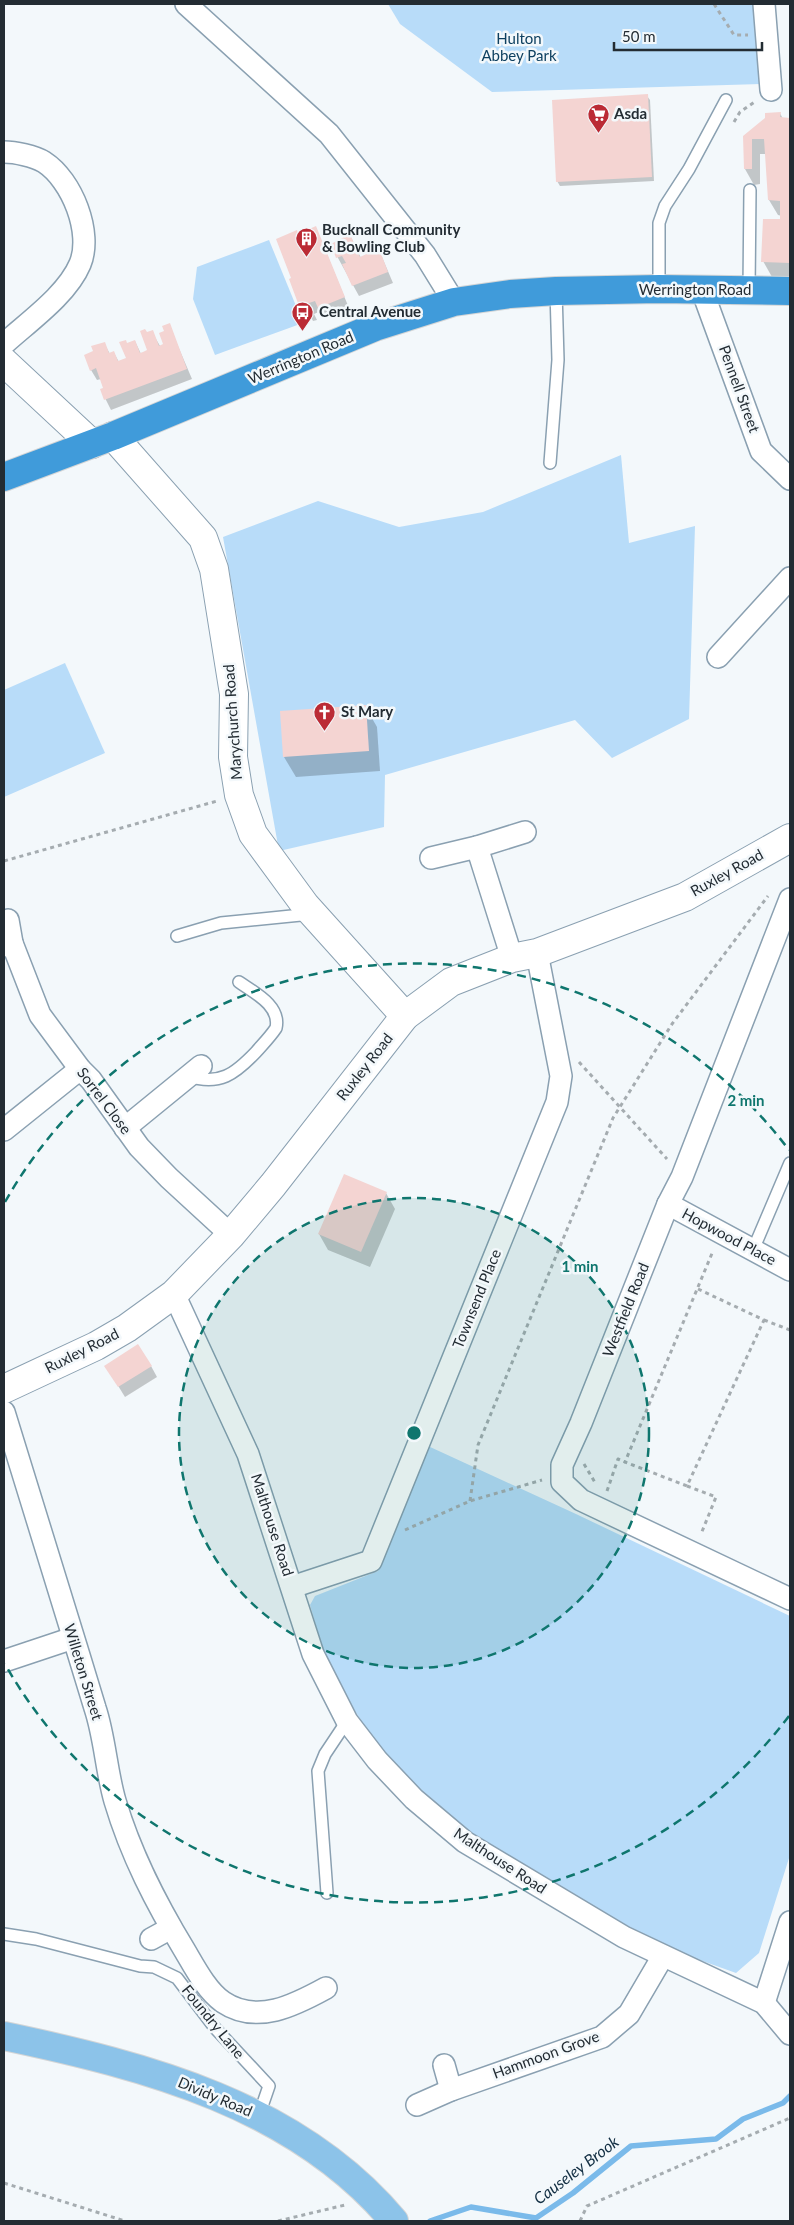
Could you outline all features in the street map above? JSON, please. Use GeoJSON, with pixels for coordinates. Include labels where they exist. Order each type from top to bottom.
{"type":"FeatureCollection","features":[{"type":"Feature","properties":{"kind":"highway","name":"Werrington Road"},"geometry":{"type":"LineString","coordinates":[[4,478],[103,440],[375,326],[454,302],[510,294],[556,291],[659,289],[790,291]]}},
{"type":"Feature","properties":{"kind":"main road","name":"Dividy Road"},"geometry":{"type":"LineString","coordinates":[[4,2036],[137,2067],[198,2088],[259,2115],[297,2137],[344,2171],[377,2201],[394,2221]]}},
{"type":"Feature","properties":{"kind":"street"},"geometry":{"type":"LineString","coordinates":[[186,4],[329,134],[425,255],[454,302]]}},
{"type":"Feature","properties":{"kind":"street"},"geometry":{"type":"LineString","coordinates":[[764,4],[771,90]]}},
{"type":"Feature","properties":{"kind":"street"},"geometry":{"type":"LineString","coordinates":[[4,152],[12,152],[44,162],[64,181],[76,203],[84,233],[80,263],[63,290],[4,344]]}},
{"type":"Feature","properties":{"kind":"street","name":"Pennell Street"},"geometry":{"type":"LineString","coordinates":[[702,290],[761,451],[790,479]]}},
{"type":"Feature","properties":{"kind":"street","name":"Marychurch Road"},"geometry":{"type":"LineString","coordinates":[[4,362],[103,440],[203,538],[214,569],[234,694],[233,757],[239,795],[253,834],[313,914],[406,1016]]}},
{"type":"Feature","properties":{"kind":"street"},"geometry":{"type":"LineString","coordinates":[[718,657],[790,578]]}},
{"type":"Feature","properties":{"kind":"street"},"geometry":{"type":"LineString","coordinates":[[430,858],[477,847],[525,832]]}},
{"type":"Feature","properties":{"kind":"street","name":"Ruxley Road"},"geometry":{"type":"LineString","coordinates":[[4,1389],[96,1346],[127,1328],[174,1294],[273,1186],[406,1016],[451,982],[685,897],[790,838]]}},
{"type":"Feature","properties":{"kind":"street","name":"Townsend Place"},"geometry":{"type":"LineString","coordinates":[[292,1587],[371,1561],[557,1102],[562,1076],[525,955],[477,847]]}},
{"type":"Feature","properties":{"kind":"street","name":"Westfield Road"},"geometry":{"type":"LineString","coordinates":[[562,1476],[562,1466],[668,1204],[682,1177],[781,896]]}},
{"type":"Feature","properties":{"kind":"street","name":"Sorrel Close"},"geometry":{"type":"LineString","coordinates":[[8,920],[8,945],[40,1015],[80,1069],[91,1080],[139,1147],[169,1178],[231,1234]]}},
{"type":"Feature","properties":{"kind":"street"},"geometry":{"type":"LineString","coordinates":[[4,1130],[80,1069]]}},
{"type":"Feature","properties":{"kind":"street"},"geometry":{"type":"LineString","coordinates":[[125,1128],[194,1071]]}},
{"type":"Feature","properties":{"kind":"street","name":"Hopwood Place"},"geometry":{"type":"LineString","coordinates":[[668,1204],[790,1270]]}},
{"type":"Feature","properties":{"kind":"street","name":"Malthouse Road"},"geometry":{"type":"LineString","coordinates":[[174,1294],[248,1454],[313,1654],[347,1721],[377,1760],[414,1799],[465,1842],[624,1938],[764,2002],[790,2034]]}},
{"type":"Feature","properties":{"kind":"street","name":"Willeton Street"},"geometry":{"type":"LineString","coordinates":[[4,1412],[96,1711],[115,1800],[136,1859],[156,1904],[210,1989],[228,2005],[248,2012],[264,2013],[308,2007],[326,1988]]}},
{"type":"Feature","properties":{"kind":"street"},"geometry":{"type":"LineString","coordinates":[[562,1476],[562,1482],[581,1500],[790,1599]]}},
{"type":"Feature","properties":{"kind":"street"},"geometry":{"type":"LineString","coordinates":[[4,1661],[73,1638]]}},
{"type":"Feature","properties":{"kind":"street"},"geometry":{"type":"LineString","coordinates":[[764,2002],[790,1922]]}},
{"type":"Feature","properties":{"kind":"street"},"geometry":{"type":"LineString","coordinates":[[151,1939],[171,1928]]}},
{"type":"Feature","properties":{"kind":"street","name":"Hammoon Grove"},"geometry":{"type":"LineString","coordinates":[[418,2105],[451,2090],[602,2036],[629,2014],[663,1956]]}},
{"type":"Feature","properties":{"kind":"street"},"geometry":{"type":"LineString","coordinates":[[444,2065],[451,2090]]}},
{"type":"Feature","properties":{"kind":"lane"},"geometry":{"type":"LineString","coordinates":[[659,289],[659,223],[665,206],[689,168],[726,100]]}},
{"type":"Feature","properties":{"kind":"lane"},"geometry":{"type":"LineString","coordinates":[[749,290],[750,190]]}},
{"type":"Feature","properties":{"kind":"lane"},"geometry":{"type":"LineString","coordinates":[[550,463],[558,360],[556,291]]}},
{"type":"Feature","properties":{"kind":"lane"},"geometry":{"type":"LineString","coordinates":[[177,936],[221,923],[313,914]]}},
{"type":"Feature","properties":{"kind":"lane"},"geometry":{"type":"LineString","coordinates":[[194,1071],[198,1080],[217,1079],[234,1073],[276,1028],[277,1018],[269,1004],[239,982]]}},
{"type":"Feature","properties":{"kind":"lane"},"geometry":{"type":"LineString","coordinates":[[753,1250],[790,1163]]}},
{"type":"Feature","properties":{"kind":"lane"},"geometry":{"type":"LineString","coordinates":[[327,1893],[318,1771],[325,1754],[347,1721]]}},
{"type":"Feature","properties":{"kind":"lane","name":"Foundry Lane"},"geometry":{"type":"LineString","coordinates":[[4,1934],[36,1939],[140,1966],[154,1967],[177,1978],[215,2028],[269,2086],[259,2115]]}},
{"type":"Feature","properties":{"kind":"path"},"geometry":{"type":"LineString","coordinates":[[714,4],[734,35],[766,34]]}},
{"type":"Feature","properties":{"kind":"path"},"geometry":{"type":"LineString","coordinates":[[731,127],[740,112],[771,90]]}},
{"type":"Feature","properties":{"kind":"path"},"geometry":{"type":"LineString","coordinates":[[4,861],[239,795]]}},
{"type":"Feature","properties":{"kind":"path"},"geometry":{"type":"LineString","coordinates":[[470,1501],[478,1445],[613,1118],[672,1024],[781,896]]}},
{"type":"Feature","properties":{"kind":"path"},"geometry":{"type":"LineString","coordinates":[[577,1059],[682,1177]]}},
{"type":"Feature","properties":{"kind":"path"},"geometry":{"type":"LineString","coordinates":[[625,1462],[714,1249]]}},
{"type":"Feature","properties":{"kind":"path"},"geometry":{"type":"LineString","coordinates":[[698,1289],[790,1330]]}},
{"type":"Feature","properties":{"kind":"path"},"geometry":{"type":"LineString","coordinates":[[687,1486],[764,1320]]}},
{"type":"Feature","properties":{"kind":"path"},"geometry":{"type":"LineString","coordinates":[[572,1442],[596,1486]]}},
{"type":"Feature","properties":{"kind":"path"},"geometry":{"type":"LineString","coordinates":[[605,1496],[618,1459],[716,1497],[693,1554]]}},
{"type":"Feature","properties":{"kind":"path"},"geometry":{"type":"LineString","coordinates":[[379,1541],[470,1501],[562,1476]]}},
{"type":"Feature","properties":{"kind":"path"},"geometry":{"type":"LineString","coordinates":[[580,2221],[587,2206],[790,2118]]}},
{"type":"Feature","properties":{"kind":"path"},"geometry":{"type":"LineString","coordinates":[[4,2183],[125,2221]]}},
{"type":"Feature","properties":{"kind":"path"},"geometry":{"type":"LineString","coordinates":[[278,2221],[355,2202],[346,2194],[359,2184]]}},
{"type":"Feature","properties":{"kind":"green space","name":"Hulton Abbey Park"},"geometry":{"type":"Polygon","coordinates":[[[388,4],[756,4],[761,84],[492,92],[400,24],[388,4]]]}},
{"type":"Feature","properties":{"kind":"green space"},"geometry":{"type":"Polygon","coordinates":[[[269,240],[303,323],[215,355],[193,299],[197,267],[269,240]]]}},
{"type":"Feature","properties":{"kind":"green space"},"geometry":{"type":"Polygon","coordinates":[[[621,455],[629,543],[695,526],[689,719],[612,758],[575,720],[385,775],[384,827],[279,851],[223,537],[318,501],[399,527],[483,512],[621,455]]]}},
{"type":"Feature","properties":{"kind":"green space"},"geometry":{"type":"Polygon","coordinates":[[[65,663],[105,753],[4,797],[4,690],[65,663]]]}},
{"type":"Feature","properties":{"kind":"green space"},"geometry":{"type":"Polygon","coordinates":[[[428,1446],[790,1616],[790,1855],[759,1953],[736,1973],[669,1949],[576,1898],[479,1840],[418,1787],[374,1741],[348,1700],[324,1653],[310,1605],[315,1596],[378,1571],[428,1446]]]}},
{"type":"Feature","properties":{"kind":"building"},"geometry":{"type":"Polygon","coordinates":[[[648,94],[652,177],[556,182],[552,100],[648,94]]]}},
{"type":"Feature","properties":{"kind":"building"},"geometry":{"type":"Polygon","coordinates":[[[781,112],[780,117],[790,118],[790,263],[761,262],[763,219],[780,219],[780,201],[768,200],[764,139],[752,139],[752,169],[744,169],[743,136],[765,118],[765,113],[781,112]]]}},
{"type":"Feature","properties":{"kind":"building","name":"Bucknall Community & Bowling Club"},"geometry":{"type":"Polygon","coordinates":[[[316,226],[345,297],[318,308],[315,301],[309,303],[312,309],[306,311],[304,305],[299,306],[289,279],[291,278],[276,239],[297,230],[298,234],[316,226]]]}},
{"type":"Feature","properties":{"kind":"building"},"geometry":{"type":"Polygon","coordinates":[[[350,234],[360,257],[379,248],[388,272],[352,286],[342,264],[346,263],[342,256],[336,258],[331,244],[350,234]]]}},
{"type":"Feature","properties":{"kind":"building"},"geometry":{"type":"Polygon","coordinates":[[[170,323],[187,369],[104,400],[100,389],[103,388],[96,368],[90,371],[84,355],[93,351],[91,346],[105,342],[109,353],[114,351],[118,361],[126,358],[119,342],[126,340],[127,343],[135,340],[140,353],[143,352],[147,350],[140,331],[145,329],[147,332],[153,330],[159,346],[163,344],[159,333],[164,331],[162,326],[170,323]]]}},
{"type":"Feature","properties":{"kind":"building","name":"St Mary"},"geometry":{"type":"Polygon","coordinates":[[[366,705],[369,751],[283,757],[280,711],[366,705]]]}},
{"type":"Feature","properties":{"kind":"building"},"geometry":{"type":"Polygon","coordinates":[[[344,1174],[387,1192],[361,1252],[318,1234],[344,1174]]]}},
{"type":"Feature","properties":{"kind":"building"},"geometry":{"type":"Polygon","coordinates":[[[138,1344],[152,1366],[118,1387],[104,1366],[138,1344]]]}},
{"type":"Feature","properties":{"kind":"waterway","name":"Causeley Brook"},"geometry":{"type":"LineString","coordinates":[[430,2221],[471,2207],[536,2218],[573,2193],[631,2146],[716,2139],[743,2119],[783,2103],[790,2096]]}},
{"type":"Feature","properties":{"kind":"place","name":"Asda"},"geometry":{"type":"Point","coordinates":[598,133]}},
{"type":"Feature","properties":{"kind":"place","name":"Bucknall Community & Bowling Club"},"geometry":{"type":"Point","coordinates":[306,258]}},
{"type":"Feature","properties":{"kind":"place","name":"Central Avenue"},"geometry":{"type":"Point","coordinates":[303,331]}},
{"type":"Feature","properties":{"kind":"place","name":"St Mary"},"geometry":{"type":"Point","coordinates":[325,731]}}]}
